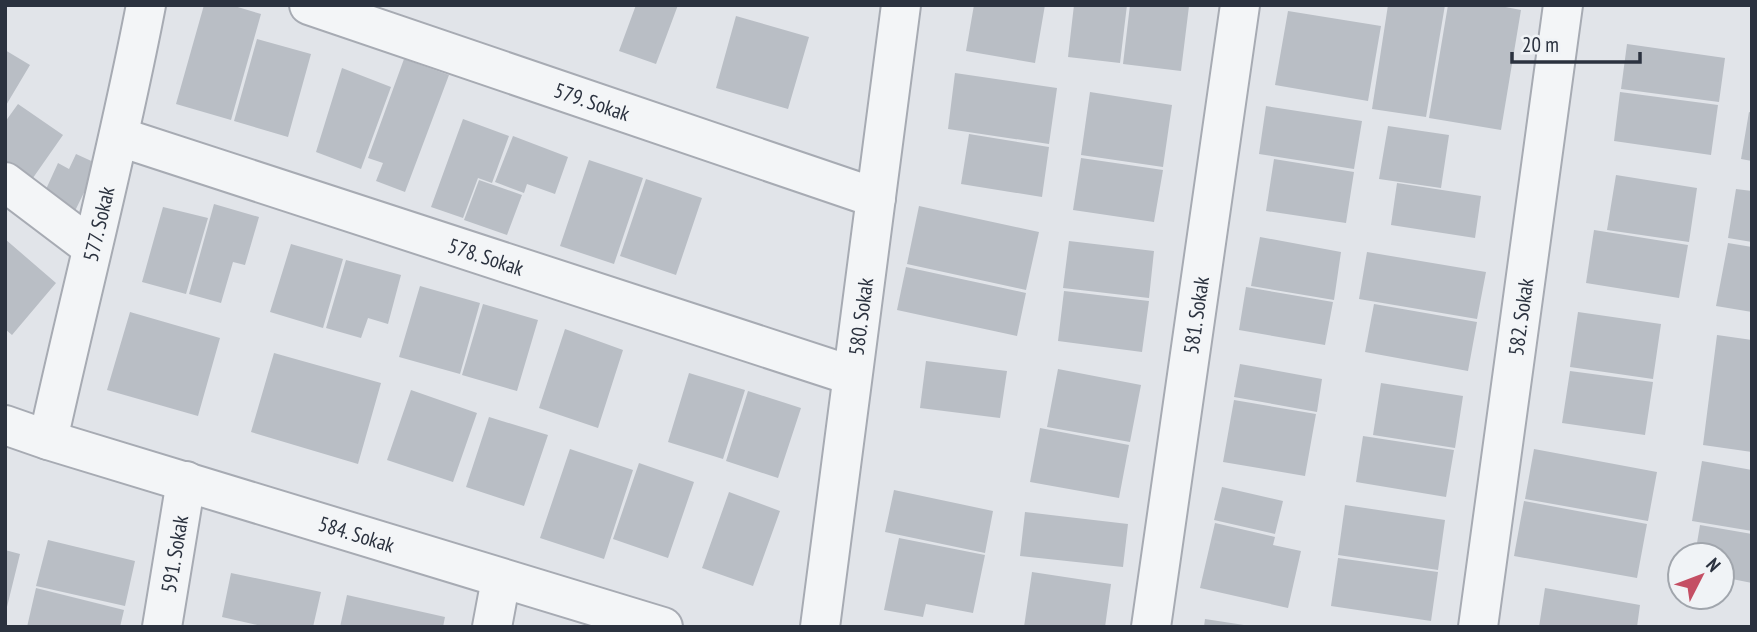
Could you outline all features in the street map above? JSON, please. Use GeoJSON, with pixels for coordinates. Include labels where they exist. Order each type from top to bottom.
{"type":"FeatureCollection","features":[{"type":"Feature","properties":{"kind":"street","name":"577. Sokak"},"geometry":{"type":"LineString","coordinates":[[48,440],[91,247],[120,137],[146,5]]}},
{"type":"Feature","properties":{"kind":"street","name":"579. Sokak"},"geometry":{"type":"LineString","coordinates":[[309,5],[876,198]]}},
{"type":"Feature","properties":{"kind":"street","name":"580. Sokak"},"geometry":{"type":"LineString","coordinates":[[820,627],[850,375],[901,5]]}},
{"type":"Feature","properties":{"kind":"street","name":"581. Sokak"},"geometry":{"type":"LineString","coordinates":[[1151,627],[1240,5]]}},
{"type":"Feature","properties":{"kind":"street","name":"582. Sokak"},"geometry":{"type":"LineString","coordinates":[[1478,627],[1563,5]]}},
{"type":"Feature","properties":{"kind":"street","name":"578. Sokak"},"geometry":{"type":"LineString","coordinates":[[120,137],[850,375]]}},
{"type":"Feature","properties":{"kind":"street"},"geometry":{"type":"LineString","coordinates":[[5,183],[91,247]]}},
{"type":"Feature","properties":{"kind":"street","name":"584. Sokak"},"geometry":{"type":"LineString","coordinates":[[5,425],[663,627]]}},
{"type":"Feature","properties":{"kind":"street","name":"591. Sokak"},"geometry":{"type":"LineString","coordinates":[[162,627],[186,481]]}},
{"type":"Feature","properties":{"kind":"street"},"geometry":{"type":"LineString","coordinates":[[492,627],[501,579]]}},
{"type":"Feature","properties":{"kind":"building"},"geometry":{"type":"Polygon","coordinates":[[[204,5],[231,5],[261,14],[231,120],[176,104],[204,5]]]}},
{"type":"Feature","properties":{"kind":"building"},"geometry":{"type":"Polygon","coordinates":[[[636,5],[678,5],[656,64],[619,51],[636,5]]]}},
{"type":"Feature","properties":{"kind":"building"},"geometry":{"type":"Polygon","coordinates":[[[974,5],[1045,5],[1035,63],[966,51],[974,5]]]}},
{"type":"Feature","properties":{"kind":"building"},"geometry":{"type":"Polygon","coordinates":[[[1074,5],[1127,5],[1120,63],[1068,57],[1074,5]]]}},
{"type":"Feature","properties":{"kind":"building"},"geometry":{"type":"Polygon","coordinates":[[[1130,5],[1189,6],[1181,71],[1123,64],[1130,5]]]}},
{"type":"Feature","properties":{"kind":"building"},"geometry":{"type":"Polygon","coordinates":[[[1388,5],[1445,5],[1426,117],[1372,109],[1388,5]]]}},
{"type":"Feature","properties":{"kind":"building"},"geometry":{"type":"Polygon","coordinates":[[[1448,5],[1495,5],[1521,10],[1501,130],[1429,118],[1448,5]]]}},
{"type":"Feature","properties":{"kind":"building"},"geometry":{"type":"Polygon","coordinates":[[[1288,11],[1381,26],[1368,101],[1275,85],[1288,11]]]}},
{"type":"Feature","properties":{"kind":"building"},"geometry":{"type":"Polygon","coordinates":[[[736,16],[809,37],[788,109],[716,88],[736,16]]]}},
{"type":"Feature","properties":{"kind":"building"},"geometry":{"type":"Polygon","coordinates":[[[257,39],[311,54],[288,137],[234,121],[257,39]]]}},
{"type":"Feature","properties":{"kind":"building"},"geometry":{"type":"Polygon","coordinates":[[[1627,44],[1725,58],[1719,102],[1621,89],[1627,44]]]}},
{"type":"Feature","properties":{"kind":"building"},"geometry":{"type":"Polygon","coordinates":[[[5,50],[30,65],[5,107],[5,50]]]}},
{"type":"Feature","properties":{"kind":"building"},"geometry":{"type":"Polygon","coordinates":[[[404,59],[449,75],[405,192],[376,181],[383,163],[368,158],[404,59]]]}},
{"type":"Feature","properties":{"kind":"building"},"geometry":{"type":"Polygon","coordinates":[[[342,68],[391,87],[361,169],[316,152],[342,68]]]}},
{"type":"Feature","properties":{"kind":"building"},"geometry":{"type":"Polygon","coordinates":[[[955,73],[1057,88],[1049,144],[948,129],[955,73]]]}},
{"type":"Feature","properties":{"kind":"building"},"geometry":{"type":"Polygon","coordinates":[[[1090,92],[1172,105],[1163,167],[1081,155],[1090,92]]]}},
{"type":"Feature","properties":{"kind":"building"},"geometry":{"type":"Polygon","coordinates":[[[1620,92],[1718,105],[1711,155],[1614,141],[1620,92]]]}},
{"type":"Feature","properties":{"kind":"building"},"geometry":{"type":"Polygon","coordinates":[[[18,104],[63,135],[28,185],[5,169],[5,122],[18,104]]]}},
{"type":"Feature","properties":{"kind":"building"},"geometry":{"type":"Polygon","coordinates":[[[1266,106],[1362,121],[1354,169],[1259,154],[1266,106]]]}},
{"type":"Feature","properties":{"kind":"building"},"geometry":{"type":"Polygon","coordinates":[[[1749,112],[1752,113],[1752,161],[1741,159],[1749,112]]]}},
{"type":"Feature","properties":{"kind":"building"},"geometry":{"type":"Polygon","coordinates":[[[463,119],[509,136],[492,183],[478,178],[463,218],[431,207],[463,119]]]}},
{"type":"Feature","properties":{"kind":"building"},"geometry":{"type":"Polygon","coordinates":[[[1388,126],[1449,135],[1441,188],[1379,179],[1388,126]]]}},
{"type":"Feature","properties":{"kind":"building"},"geometry":{"type":"Polygon","coordinates":[[[969,134],[1049,147],[1042,197],[961,184],[969,134]]]}},
{"type":"Feature","properties":{"kind":"building"},"geometry":{"type":"Polygon","coordinates":[[[513,136],[568,157],[555,194],[527,184],[524,193],[495,182],[513,136]]]}},
{"type":"Feature","properties":{"kind":"building"},"geometry":{"type":"Polygon","coordinates":[[[76,154],[98,164],[74,213],[42,198],[58,163],[69,169],[76,154]]]}},
{"type":"Feature","properties":{"kind":"building"},"geometry":{"type":"Polygon","coordinates":[[[1081,158],[1163,170],[1154,222],[1073,210],[1081,158]]]}},
{"type":"Feature","properties":{"kind":"building"},"geometry":{"type":"Polygon","coordinates":[[[1274,159],[1354,172],[1346,223],[1266,211],[1274,159]]]}},
{"type":"Feature","properties":{"kind":"building"},"geometry":{"type":"Polygon","coordinates":[[[589,160],[643,178],[614,264],[560,246],[589,160]]]}},
{"type":"Feature","properties":{"kind":"building"},"geometry":{"type":"Polygon","coordinates":[[[1616,175],[1697,188],[1689,242],[1607,230],[1616,175]]]}},
{"type":"Feature","properties":{"kind":"building"},"geometry":{"type":"Polygon","coordinates":[[[646,179],[702,198],[676,275],[620,256],[646,179]]]}},
{"type":"Feature","properties":{"kind":"building"},"geometry":{"type":"Polygon","coordinates":[[[479,180],[522,195],[507,235],[464,220],[479,180]]]}},
{"type":"Feature","properties":{"kind":"building"},"geometry":{"type":"Polygon","coordinates":[[[1397,183],[1481,196],[1475,238],[1391,225],[1397,183]]]}},
{"type":"Feature","properties":{"kind":"building"},"geometry":{"type":"Polygon","coordinates":[[[1736,189],[1752,191],[1752,242],[1728,238],[1736,189]]]}},
{"type":"Feature","properties":{"kind":"building"},"geometry":{"type":"Polygon","coordinates":[[[214,204],[259,217],[245,265],[233,262],[221,303],[189,294],[214,204]]]}},
{"type":"Feature","properties":{"kind":"building"},"geometry":{"type":"Polygon","coordinates":[[[919,206],[1039,232],[1026,290],[907,264],[919,206]]]}},
{"type":"Feature","properties":{"kind":"building"},"geometry":{"type":"Polygon","coordinates":[[[163,207],[208,218],[186,294],[142,282],[163,207]]]}},
{"type":"Feature","properties":{"kind":"building"},"geometry":{"type":"Polygon","coordinates":[[[1594,230],[1688,245],[1679,298],[1586,283],[1594,230]]]}},
{"type":"Feature","properties":{"kind":"building"},"geometry":{"type":"Polygon","coordinates":[[[1260,237],[1341,252],[1334,300],[1251,286],[1260,237]]]}},
{"type":"Feature","properties":{"kind":"building"},"geometry":{"type":"Polygon","coordinates":[[[5,239],[56,283],[12,335],[5,329],[5,239]]]}},
{"type":"Feature","properties":{"kind":"building"},"geometry":{"type":"Polygon","coordinates":[[[1069,241],[1154,251],[1149,298],[1063,288],[1069,241]]]}},
{"type":"Feature","properties":{"kind":"building"},"geometry":{"type":"Polygon","coordinates":[[[1728,243],[1752,247],[1752,312],[1716,306],[1728,243]]]}},
{"type":"Feature","properties":{"kind":"building"},"geometry":{"type":"Polygon","coordinates":[[[291,244],[343,259],[323,328],[270,312],[291,244]]]}},
{"type":"Feature","properties":{"kind":"building"},"geometry":{"type":"Polygon","coordinates":[[[1367,252],[1486,272],[1477,319],[1359,299],[1367,252]]]}},
{"type":"Feature","properties":{"kind":"building"},"geometry":{"type":"Polygon","coordinates":[[[346,260],[401,275],[388,324],[368,318],[361,338],[326,328],[346,260]]]}},
{"type":"Feature","properties":{"kind":"building"},"geometry":{"type":"Polygon","coordinates":[[[906,267],[1026,293],[1017,336],[897,310],[906,267]]]}},
{"type":"Feature","properties":{"kind":"building"},"geometry":{"type":"Polygon","coordinates":[[[420,286],[480,303],[460,374],[399,357],[420,286]]]}},
{"type":"Feature","properties":{"kind":"building"},"geometry":{"type":"Polygon","coordinates":[[[1246,287],[1333,302],[1325,345],[1239,330],[1246,287]]]}},
{"type":"Feature","properties":{"kind":"building"},"geometry":{"type":"Polygon","coordinates":[[[1064,291],[1149,301],[1142,352],[1058,341],[1064,291]]]}},
{"type":"Feature","properties":{"kind":"building"},"geometry":{"type":"Polygon","coordinates":[[[483,304],[538,320],[517,391],[462,375],[483,304]]]}},
{"type":"Feature","properties":{"kind":"building"},"geometry":{"type":"Polygon","coordinates":[[[1374,304],[1477,322],[1468,371],[1365,352],[1374,304]]]}},
{"type":"Feature","properties":{"kind":"building"},"geometry":{"type":"Polygon","coordinates":[[[130,312],[220,338],[198,416],[107,390],[130,312]]]}},
{"type":"Feature","properties":{"kind":"building"},"geometry":{"type":"Polygon","coordinates":[[[1578,312],[1661,324],[1653,379],[1570,367],[1578,312]]]}},
{"type":"Feature","properties":{"kind":"building"},"geometry":{"type":"Polygon","coordinates":[[[565,329],[623,350],[598,428],[539,408],[565,329]]]}},
{"type":"Feature","properties":{"kind":"building"},"geometry":{"type":"Polygon","coordinates":[[[1717,335],[1752,340],[1752,452],[1703,445],[1717,335]]]}},
{"type":"Feature","properties":{"kind":"building"},"geometry":{"type":"Polygon","coordinates":[[[274,353],[381,383],[358,464],[251,432],[274,353]]]}},
{"type":"Feature","properties":{"kind":"building"},"geometry":{"type":"Polygon","coordinates":[[[926,361],[1007,371],[1000,418],[920,408],[926,361]]]}},
{"type":"Feature","properties":{"kind":"building"},"geometry":{"type":"Polygon","coordinates":[[[1240,364],[1322,379],[1317,412],[1234,397],[1240,364]]]}},
{"type":"Feature","properties":{"kind":"building"},"geometry":{"type":"Polygon","coordinates":[[[1058,369],[1141,385],[1130,442],[1047,427],[1058,369]]]}},
{"type":"Feature","properties":{"kind":"building"},"geometry":{"type":"Polygon","coordinates":[[[1570,371],[1653,382],[1645,435],[1562,423],[1570,371]]]}},
{"type":"Feature","properties":{"kind":"building"},"geometry":{"type":"Polygon","coordinates":[[[689,373],[745,390],[723,459],[668,442],[689,373]]]}},
{"type":"Feature","properties":{"kind":"building"},"geometry":{"type":"Polygon","coordinates":[[[1381,383],[1463,396],[1455,448],[1373,435],[1381,383]]]}},
{"type":"Feature","properties":{"kind":"building"},"geometry":{"type":"Polygon","coordinates":[[[411,390],[477,413],[453,482],[387,460],[411,390]]]}},
{"type":"Feature","properties":{"kind":"building"},"geometry":{"type":"Polygon","coordinates":[[[748,391],[801,408],[778,478],[726,461],[748,391]]]}},
{"type":"Feature","properties":{"kind":"building"},"geometry":{"type":"Polygon","coordinates":[[[1234,400],[1316,414],[1305,476],[1223,462],[1234,400]]]}},
{"type":"Feature","properties":{"kind":"building"},"geometry":{"type":"Polygon","coordinates":[[[489,417],[548,435],[524,506],[466,487],[489,417]]]}},
{"type":"Feature","properties":{"kind":"building"},"geometry":{"type":"Polygon","coordinates":[[[1040,428],[1129,445],[1119,498],[1030,482],[1040,428]]]}},
{"type":"Feature","properties":{"kind":"building"},"geometry":{"type":"Polygon","coordinates":[[[1363,436],[1454,450],[1446,497],[1356,482],[1363,436]]]}},
{"type":"Feature","properties":{"kind":"building"},"geometry":{"type":"Polygon","coordinates":[[[570,449],[633,470],[604,559],[540,538],[570,449]]]}},
{"type":"Feature","properties":{"kind":"building"},"geometry":{"type":"Polygon","coordinates":[[[1534,449],[1657,472],[1648,521],[1525,499],[1534,449]]]}},
{"type":"Feature","properties":{"kind":"building"},"geometry":{"type":"Polygon","coordinates":[[[1702,461],[1752,470],[1752,531],[1692,521],[1702,461]]]}},
{"type":"Feature","properties":{"kind":"building"},"geometry":{"type":"Polygon","coordinates":[[[639,463],[694,482],[668,558],[613,539],[639,463]]]}},
{"type":"Feature","properties":{"kind":"building"},"geometry":{"type":"Polygon","coordinates":[[[1222,487],[1283,501],[1275,534],[1214,520],[1222,487]]]}},
{"type":"Feature","properties":{"kind":"building"},"geometry":{"type":"Polygon","coordinates":[[[894,490],[993,511],[985,553],[885,532],[894,490]]]}},
{"type":"Feature","properties":{"kind":"building"},"geometry":{"type":"Polygon","coordinates":[[[729,492],[780,511],[753,586],[702,568],[729,492]]]}},
{"type":"Feature","properties":{"kind":"building"},"geometry":{"type":"Polygon","coordinates":[[[1524,501],[1647,524],[1637,578],[1514,556],[1524,501]]]}},
{"type":"Feature","properties":{"kind":"building"},"geometry":{"type":"Polygon","coordinates":[[[1345,505],[1445,520],[1438,570],[1338,555],[1345,505]]]}},
{"type":"Feature","properties":{"kind":"building"},"geometry":{"type":"Polygon","coordinates":[[[1025,512],[1128,524],[1123,567],[1020,556],[1025,512]]]}},
{"type":"Feature","properties":{"kind":"building"},"geometry":{"type":"Polygon","coordinates":[[[1215,523],[1275,537],[1273,545],[1301,551],[1288,608],[1200,588],[1215,523]]]}},
{"type":"Feature","properties":{"kind":"building"},"geometry":{"type":"Polygon","coordinates":[[[1700,525],[1752,534],[1752,583],[1736,580],[1736,541],[1697,541],[1700,525]]]}},
{"type":"Feature","properties":{"kind":"building"},"geometry":{"type":"Polygon","coordinates":[[[899,538],[985,555],[973,613],[926,604],[923,617],[884,610],[899,538]]]}},
{"type":"Feature","properties":{"kind":"building"},"geometry":{"type":"Polygon","coordinates":[[[48,540],[135,561],[125,606],[36,586],[48,540]]]}},
{"type":"Feature","properties":{"kind":"building"},"geometry":{"type":"Polygon","coordinates":[[[5,550],[20,554],[6,611],[5,611],[5,550]]]}},
{"type":"Feature","properties":{"kind":"building"},"geometry":{"type":"Polygon","coordinates":[[[1338,558],[1438,572],[1431,621],[1331,606],[1338,558]]]}},
{"type":"Feature","properties":{"kind":"building"},"geometry":{"type":"Polygon","coordinates":[[[1032,572],[1111,584],[1105,627],[1024,627],[1032,572]]]}},
{"type":"Feature","properties":{"kind":"building"},"geometry":{"type":"Polygon","coordinates":[[[231,573],[321,592],[313,627],[266,627],[222,617],[231,573]]]}},
{"type":"Feature","properties":{"kind":"building"},"geometry":{"type":"Polygon","coordinates":[[[36,588],[124,610],[120,627],[27,627],[36,588]]]}},
{"type":"Feature","properties":{"kind":"building"},"geometry":{"type":"Polygon","coordinates":[[[1545,588],[1640,605],[1637,627],[1539,627],[1545,588]]]}},
{"type":"Feature","properties":{"kind":"building"},"geometry":{"type":"Polygon","coordinates":[[[347,595],[445,617],[443,627],[340,627],[347,595]]]}},
{"type":"Feature","properties":{"kind":"building"},"geometry":{"type":"Polygon","coordinates":[[[1205,619],[1244,625],[1244,627],[1204,627],[1205,619]]]}}]}
